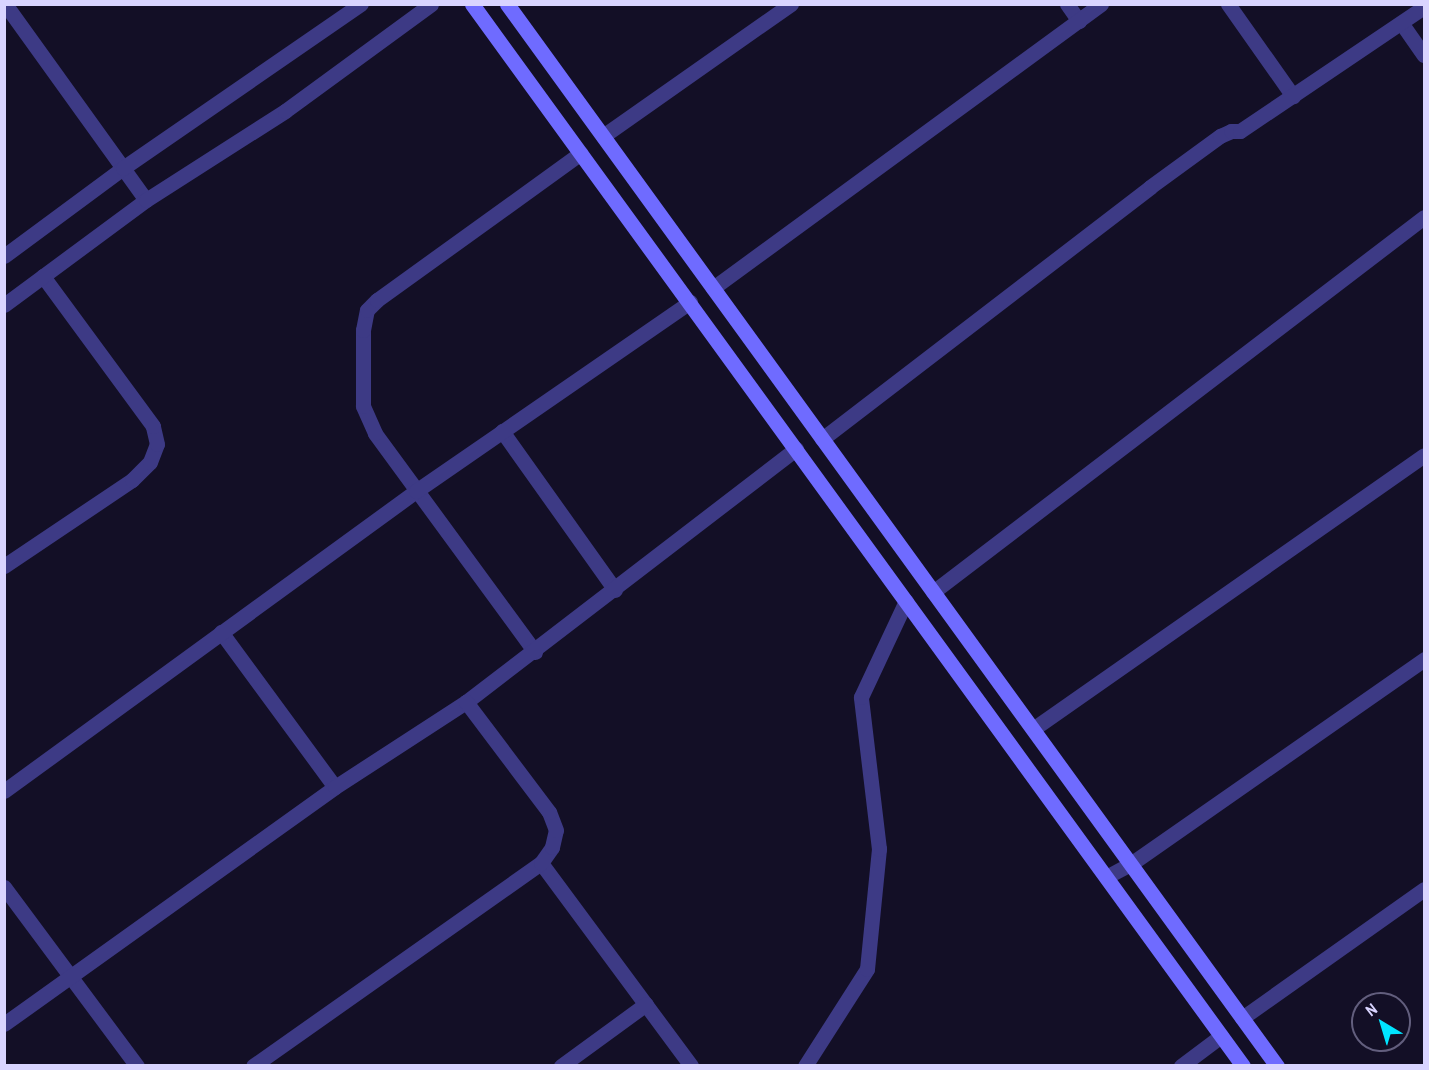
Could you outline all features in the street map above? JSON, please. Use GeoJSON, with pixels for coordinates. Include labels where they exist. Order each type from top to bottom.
{"type":"FeatureCollection","features":[{"type":"Feature","properties":{"kind":"main road"},"geometry":{"type":"LineString","coordinates":[[472,4],[1243,1065]]}},
{"type":"Feature","properties":{"kind":"main road"},"geometry":{"type":"LineString","coordinates":[[507,4],[1277,1065]]}},
{"type":"Feature","properties":{"kind":"street"},"geometry":{"type":"LineString","coordinates":[[5,4],[146,200]]}},
{"type":"Feature","properties":{"kind":"street"},"geometry":{"type":"LineString","coordinates":[[4,256],[123,168],[361,4]]}},
{"type":"Feature","properties":{"kind":"street"},"geometry":{"type":"LineString","coordinates":[[4,305],[146,200],[285,111],[431,4]]}},
{"type":"Feature","properties":{"kind":"street"},"geometry":{"type":"LineString","coordinates":[[603,136],[791,4]]}},
{"type":"Feature","properties":{"kind":"street"},"geometry":{"type":"LineString","coordinates":[[1067,4],[1079,21]]}},
{"type":"Feature","properties":{"kind":"street"},"geometry":{"type":"LineString","coordinates":[[713,288],[1101,4]]}},
{"type":"Feature","properties":{"kind":"street"},"geometry":{"type":"LineString","coordinates":[[1228,4],[1293,96]]}},
{"type":"Feature","properties":{"kind":"street"},"geometry":{"type":"LineString","coordinates":[[822,439],[1167,174],[1220,136],[1240,130],[1425,7]]}},
{"type":"Feature","properties":{"kind":"street"},"geometry":{"type":"LineString","coordinates":[[1402,24],[1425,55]]}},
{"type":"Feature","properties":{"kind":"street"},"geometry":{"type":"LineString","coordinates":[[535,652],[375,433],[363,406],[363,341],[367,310],[377,300],[581,153]]}},
{"type":"Feature","properties":{"kind":"street"},"geometry":{"type":"LineString","coordinates":[[933,592],[1425,217]]}},
{"type":"Feature","properties":{"kind":"street"},"geometry":{"type":"LineString","coordinates":[[4,566],[132,480],[150,462],[156,444],[153,426],[43,276]]}},
{"type":"Feature","properties":{"kind":"street"},"geometry":{"type":"LineString","coordinates":[[4,791],[416,491],[690,302]]}},
{"type":"Feature","properties":{"kind":"street"},"geometry":{"type":"LineString","coordinates":[[502,431],[615,590]]}},
{"type":"Feature","properties":{"kind":"street"},"geometry":{"type":"LineString","coordinates":[[4,1024],[335,787],[466,702],[535,652],[796,449]]}},
{"type":"Feature","properties":{"kind":"street"},"geometry":{"type":"LineString","coordinates":[[1033,729],[1425,455]]}},
{"type":"Feature","properties":{"kind":"street"},"geometry":{"type":"LineString","coordinates":[[804,1065],[867,969],[879,849],[861,697],[906,601]]}},
{"type":"Feature","properties":{"kind":"street"},"geometry":{"type":"LineString","coordinates":[[221,632],[335,787]]}},
{"type":"Feature","properties":{"kind":"street"},"geometry":{"type":"LineString","coordinates":[[1106,877],[1132,863],[1425,659]]}},
{"type":"Feature","properties":{"kind":"street"},"geometry":{"type":"LineString","coordinates":[[253,1065],[541,863],[552,847],[556,830],[549,812],[466,702]]}},
{"type":"Feature","properties":{"kind":"street"},"geometry":{"type":"LineString","coordinates":[[541,863],[691,1065]]}},
{"type":"Feature","properties":{"kind":"street"},"geometry":{"type":"LineString","coordinates":[[4,887],[137,1065]]}},
{"type":"Feature","properties":{"kind":"street"},"geometry":{"type":"LineString","coordinates":[[1242,1018],[1425,889]]}},
{"type":"Feature","properties":{"kind":"street"},"geometry":{"type":"LineString","coordinates":[[561,1065],[646,1004]]}},
{"type":"Feature","properties":{"kind":"street"},"geometry":{"type":"LineString","coordinates":[[1181,1065],[1221,1036]]}}]}
